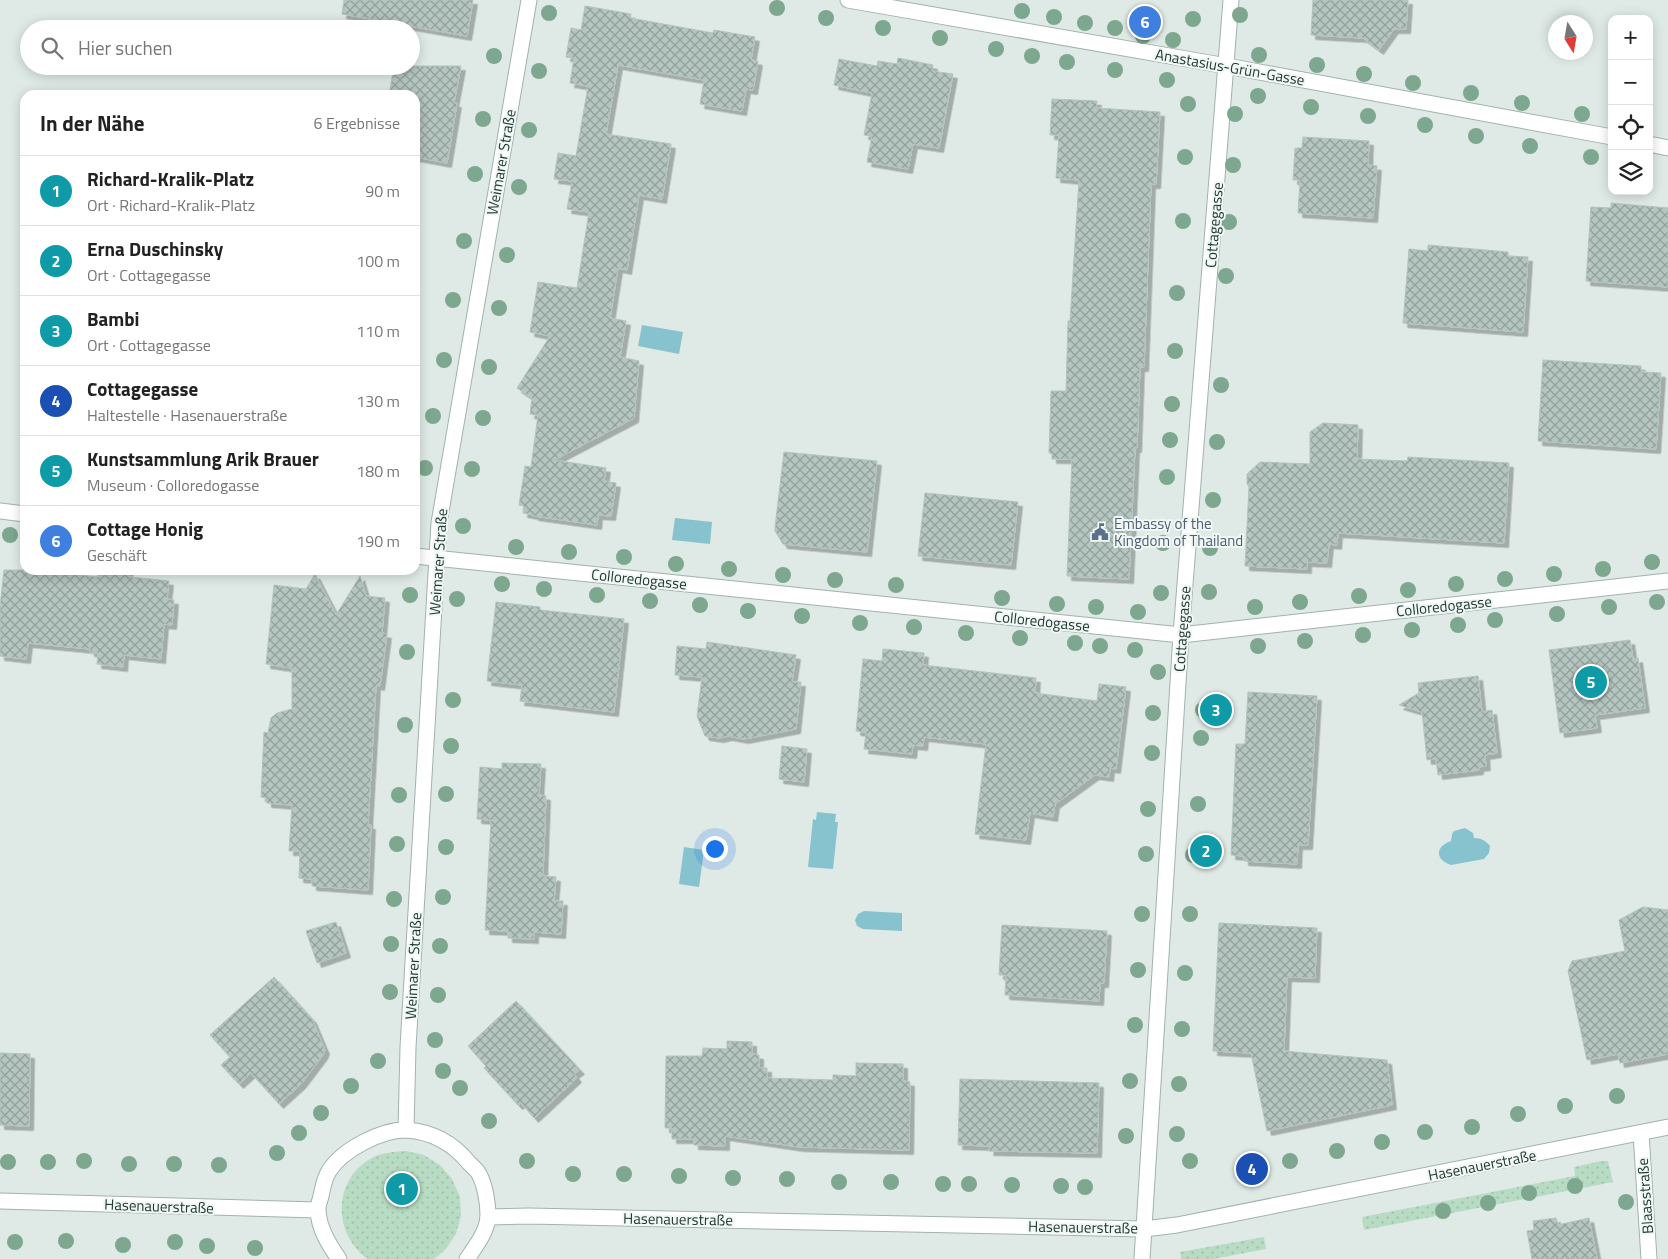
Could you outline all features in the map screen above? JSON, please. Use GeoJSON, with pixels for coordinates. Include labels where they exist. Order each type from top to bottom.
{"type":"FeatureCollection","features":[{"type":"Feature","properties":{"kind":"street","name":"Weimarer Straße"},"geometry":{"type":"LineString","coordinates":[[406,1130],[408,1047],[439,523],[529,0]]}},
{"type":"Feature","properties":{"kind":"street","name":"Anastasius-Grün-Gasse"},"geometry":{"type":"LineString","coordinates":[[848,0],[1227,66],[1608,137]]}},
{"type":"Feature","properties":{"kind":"street","name":"Cottagegasse"},"geometry":{"type":"LineString","coordinates":[[1142,1259],[1181,635],[1231,0]]}},
{"type":"Feature","properties":{"kind":"street"},"geometry":{"type":"LineString","coordinates":[[1653,145],[1668,148]]}},
{"type":"Feature","properties":{"kind":"street"},"geometry":{"type":"LineString","coordinates":[[0,511],[20,513]]}},
{"type":"Feature","properties":{"kind":"street","name":"Colloredogasse"},"geometry":{"type":"LineString","coordinates":[[420,556],[1181,635],[1668,581]]}},
{"type":"Feature","properties":{"kind":"street","name":"Hasenauerstraße"},"geometry":{"type":"LineString","coordinates":[[488,1216],[1144,1229],[1177,1225],[1668,1127]]}},
{"type":"Feature","properties":{"kind":"street"},"geometry":{"type":"LineString","coordinates":[[339,1259],[326,1240],[318,1210],[324,1182],[329,1171],[340,1158],[366,1141],[385,1134],[406,1130],[424,1133],[445,1140],[464,1156],[479,1174],[486,1196],[488,1216],[480,1239],[467,1259]]}},
{"type":"Feature","properties":{"kind":"street","name":"Blaasstraße"},"geometry":{"type":"LineString","coordinates":[[1641,1133],[1650,1259]]}},
{"type":"Feature","properties":{"kind":"street","name":"Hasenauerstraße"},"geometry":{"type":"LineString","coordinates":[[0,1201],[318,1210]]}},
{"type":"Feature","properties":{"kind":"green space"},"geometry":{"type":"Polygon","coordinates":[[[406,1151],[424,1155],[440,1165],[452,1179],[460,1197],[461,1216],[456,1234],[445,1250],[434,1259],[368,1259],[356,1249],[348,1236],[343,1222],[342,1207],[344,1193],[350,1179],[359,1167],[372,1158],[384,1153],[406,1151]]]}},
{"type":"Feature","properties":{"kind":"green space"},"geometry":{"type":"Polygon","coordinates":[[[1608,1161],[1613,1182],[1364,1230],[1362,1217],[1575,1176],[1574,1167],[1608,1161]]]}},
{"type":"Feature","properties":{"kind":"green space"},"geometry":{"type":"Polygon","coordinates":[[[1264,1237],[1266,1249],[1213,1259],[1181,1259],[1180,1252],[1264,1237]]]}},
{"type":"Feature","properties":{"kind":"water"},"geometry":{"type":"Polygon","coordinates":[[[642,325],[683,332],[679,354],[638,346],[642,325]]]}},
{"type":"Feature","properties":{"kind":"water"},"geometry":{"type":"Polygon","coordinates":[[[675,518],[712,522],[710,544],[672,540],[675,518]]]}},
{"type":"Feature","properties":{"kind":"water"},"geometry":{"type":"Polygon","coordinates":[[[817,812],[836,814],[835,822],[838,822],[833,869],[808,867],[813,819],[816,820],[817,812]]]}},
{"type":"Feature","properties":{"kind":"water"},"geometry":{"type":"Polygon","coordinates":[[[1465,828],[1473,833],[1474,838],[1482,839],[1490,846],[1489,853],[1484,859],[1451,865],[1442,859],[1439,853],[1440,849],[1451,841],[1454,831],[1465,828]]]}},
{"type":"Feature","properties":{"kind":"water"},"geometry":{"type":"Polygon","coordinates":[[[684,847],[704,850],[699,887],[679,884],[684,847]]]}},
{"type":"Feature","properties":{"kind":"water"},"geometry":{"type":"Polygon","coordinates":[[[864,911],[902,913],[902,931],[863,929],[857,926],[855,920],[858,914],[864,911]]]}},
{"type":"Feature","properties":{"kind":"building"},"geometry":{"type":"Polygon","coordinates":[[[344,0],[473,0],[467,36],[420,28],[420,20],[376,20],[342,14],[344,0]]]}},
{"type":"Feature","properties":{"kind":"building"},"geometry":{"type":"Polygon","coordinates":[[[1313,0],[1408,0],[1406,29],[1394,29],[1379,50],[1363,38],[1311,35],[1313,0]]]}},
{"type":"Feature","properties":{"kind":"building"},"geometry":{"type":"Polygon","coordinates":[[[585,6],[631,14],[630,18],[713,33],[714,30],[755,37],[751,60],[758,61],[753,90],[746,89],[742,111],[700,104],[704,80],[618,65],[606,134],[671,144],[662,199],[639,195],[627,270],[618,268],[610,318],[626,321],[620,357],[639,361],[634,418],[554,460],[606,468],[604,481],[616,483],[611,516],[598,515],[597,525],[534,516],[523,513],[524,506],[519,505],[525,466],[531,467],[538,415],[530,414],[532,398],[517,388],[550,336],[530,332],[538,282],[577,288],[589,212],[567,209],[572,181],[554,179],[558,153],[576,156],[588,86],[570,83],[574,58],[566,57],[571,28],[581,30],[585,6]]]}},
{"type":"Feature","properties":{"kind":"building"},"geometry":{"type":"Polygon","coordinates":[[[898,58],[933,65],[932,71],[953,74],[939,148],[913,144],[908,169],[867,162],[872,136],[864,135],[872,93],[834,85],[839,59],[877,66],[878,61],[897,64],[898,58]]]}},
{"type":"Feature","properties":{"kind":"building"},"geometry":{"type":"Polygon","coordinates":[[[420,66],[461,66],[454,103],[457,103],[447,163],[420,158],[420,90],[390,90],[392,75],[420,75],[420,66]]]}},
{"type":"Feature","properties":{"kind":"building"},"geometry":{"type":"Polygon","coordinates":[[[1052,99],[1097,101],[1096,108],[1160,112],[1156,184],[1151,184],[1144,367],[1140,367],[1129,579],[1067,576],[1072,459],[1052,459],[1052,454],[1049,453],[1051,391],[1066,391],[1068,321],[1070,321],[1079,180],[1056,178],[1059,135],[1050,135],[1052,99]]]}},
{"type":"Feature","properties":{"kind":"building"},"geometry":{"type":"Polygon","coordinates":[[[1303,137],[1369,141],[1368,165],[1377,166],[1373,218],[1298,213],[1300,180],[1293,180],[1295,148],[1302,148],[1303,137]]]}},
{"type":"Feature","properties":{"kind":"building"},"geometry":{"type":"Polygon","coordinates":[[[1611,203],[1668,208],[1668,287],[1586,281],[1591,207],[1611,208],[1611,203]]]}},
{"type":"Feature","properties":{"kind":"building"},"geometry":{"type":"Polygon","coordinates":[[[1428,245],[1508,252],[1508,256],[1528,257],[1523,332],[1403,323],[1409,249],[1428,251],[1428,245]]]}},
{"type":"Feature","properties":{"kind":"building"},"geometry":{"type":"Polygon","coordinates":[[[1543,360],[1641,366],[1641,372],[1661,373],[1656,449],[1538,441],[1543,360]]]}},
{"type":"Feature","properties":{"kind":"building"},"geometry":{"type":"Polygon","coordinates":[[[1323,423],[1358,425],[1357,459],[1407,461],[1408,457],[1509,463],[1504,543],[1338,533],[1337,545],[1329,544],[1327,563],[1307,562],[1307,569],[1245,566],[1249,487],[1247,484],[1247,474],[1260,462],[1310,464],[1310,432],[1323,423]]]}},
{"type":"Feature","properties":{"kind":"building"},"geometry":{"type":"Polygon","coordinates":[[[784,452],[877,461],[867,552],[783,544],[775,531],[775,527],[784,452]]]}},
{"type":"Feature","properties":{"kind":"building"},"geometry":{"type":"Polygon","coordinates":[[[925,493],[1018,502],[1011,565],[918,556],[925,493]]]}},
{"type":"Feature","properties":{"kind":"building"},"geometry":{"type":"Polygon","coordinates":[[[4,570],[20,570],[20,575],[79,575],[98,577],[98,575],[129,575],[130,577],[169,581],[167,599],[174,600],[172,625],[164,624],[161,659],[124,655],[123,667],[97,664],[98,653],[90,652],[90,649],[28,643],[26,659],[0,656],[0,606],[4,570]]]}},
{"type":"Feature","properties":{"kind":"building"},"geometry":{"type":"Polygon","coordinates":[[[316,575],[336,615],[360,576],[366,596],[385,598],[382,633],[387,634],[380,686],[376,685],[368,825],[371,825],[368,890],[312,886],[312,879],[299,878],[300,851],[289,851],[292,805],[267,803],[267,798],[261,797],[264,732],[268,733],[271,718],[277,713],[292,709],[292,668],[266,664],[274,585],[306,589],[316,575]]]}},
{"type":"Feature","properties":{"kind":"building"},"geometry":{"type":"Polygon","coordinates":[[[496,602],[540,607],[540,610],[624,619],[614,712],[520,701],[522,685],[487,681],[496,602]]]}},
{"type":"Feature","properties":{"kind":"building"},"geometry":{"type":"Polygon","coordinates":[[[1630,640],[1633,659],[1638,658],[1645,708],[1595,715],[1597,728],[1560,733],[1549,650],[1630,640]]]}},
{"type":"Feature","properties":{"kind":"building"},"geometry":{"type":"Polygon","coordinates":[[[707,642],[796,655],[792,682],[801,682],[796,729],[744,739],[728,736],[719,738],[705,736],[697,716],[702,677],[675,675],[677,646],[706,649],[707,642]]]}},
{"type":"Feature","properties":{"kind":"building"},"geometry":{"type":"Polygon","coordinates":[[[883,649],[924,653],[923,665],[1036,678],[1035,693],[1097,701],[1099,684],[1126,687],[1116,769],[1110,768],[1109,777],[1095,775],[1055,804],[1053,817],[1030,813],[1026,840],[975,834],[986,744],[924,737],[923,746],[913,745],[912,754],[864,749],[866,732],[856,731],[863,659],[882,661],[883,649]]]}},
{"type":"Feature","properties":{"kind":"building"},"geometry":{"type":"Polygon","coordinates":[[[1478,676],[1482,712],[1492,710],[1497,753],[1485,755],[1486,766],[1479,767],[1479,770],[1438,775],[1436,759],[1427,760],[1422,712],[1399,705],[1419,693],[1418,683],[1478,676]]]}},
{"type":"Feature","properties":{"kind":"building"},"geometry":{"type":"Polygon","coordinates":[[[1248,692],[1317,696],[1308,845],[1298,845],[1297,864],[1244,861],[1244,856],[1231,855],[1236,744],[1245,744],[1248,692]]]}},
{"type":"Feature","properties":{"kind":"building"},"geometry":{"type":"Polygon","coordinates":[[[782,746],[807,749],[804,782],[779,779],[782,746]]]}},
{"type":"Feature","properties":{"kind":"building"},"geometry":{"type":"Polygon","coordinates":[[[502,763],[541,764],[539,795],[546,796],[543,876],[556,877],[554,901],[563,901],[561,934],[534,932],[534,939],[508,938],[508,931],[485,930],[491,820],[477,819],[480,767],[502,769],[502,763]]]}},
{"type":"Feature","properties":{"kind":"building"},"geometry":{"type":"Polygon","coordinates":[[[1643,907],[1668,910],[1668,1054],[1620,1063],[1618,1054],[1587,1060],[1568,971],[1572,961],[1625,951],[1619,920],[1643,907]]]}},
{"type":"Feature","properties":{"kind":"building"},"geometry":{"type":"Polygon","coordinates":[[[336,922],[346,953],[317,963],[306,931],[336,922]]]}},
{"type":"Feature","properties":{"kind":"building"},"geometry":{"type":"Polygon","coordinates":[[[1219,923],[1317,928],[1315,978],[1287,977],[1284,1051],[1387,1060],[1392,1105],[1267,1131],[1251,1053],[1213,1051],[1219,923]]]}},
{"type":"Feature","properties":{"kind":"building"},"geometry":{"type":"Polygon","coordinates":[[[1002,925],[1107,931],[1104,983],[1100,983],[1099,1001],[1005,995],[1006,975],[999,975],[1002,925]]]}},
{"type":"Feature","properties":{"kind":"building"},"geometry":{"type":"Polygon","coordinates":[[[274,977],[312,1019],[325,1050],[301,1084],[279,1104],[251,1073],[239,1084],[221,1065],[230,1057],[210,1035],[274,977]]]}},
{"type":"Feature","properties":{"kind":"building"},"geometry":{"type":"Polygon","coordinates":[[[516,1001],[580,1070],[574,1074],[577,1078],[534,1118],[521,1103],[518,1105],[484,1068],[486,1066],[468,1046],[516,1001]]]}},
{"type":"Feature","properties":{"kind":"building"},"geometry":{"type":"Polygon","coordinates":[[[727,1041],[752,1042],[752,1054],[759,1055],[759,1068],[767,1068],[767,1078],[833,1080],[833,1075],[856,1076],[856,1063],[903,1064],[903,1081],[910,1082],[909,1150],[799,1147],[725,1136],[725,1146],[694,1145],[694,1139],[672,1139],[672,1128],[665,1128],[666,1056],[702,1056],[703,1048],[727,1049],[727,1041]]]}},
{"type":"Feature","properties":{"kind":"building"},"geometry":{"type":"Polygon","coordinates":[[[0,1053],[30,1054],[29,1126],[0,1125],[0,1053]]]}},
{"type":"Feature","properties":{"kind":"building"},"geometry":{"type":"Polygon","coordinates":[[[960,1079],[1099,1083],[1097,1153],[989,1151],[990,1146],[958,1145],[960,1079]]]}},
{"type":"Feature","properties":{"kind":"building"},"geometry":{"type":"Polygon","coordinates":[[[1556,1218],[1558,1225],[1589,1218],[1597,1259],[1532,1259],[1527,1231],[1534,1230],[1533,1221],[1556,1218]]]}},
{"type":"Feature","properties":{"kind":"place","name":"Cottage Honig"},"geometry":{"type":"Point","coordinates":[1145,22]}},
{"type":"Feature","properties":{"kind":"place","name":"Embassy of the Kingdom of Thailand"},"geometry":{"type":"Point","coordinates":[1100,532]}},
{"type":"Feature","properties":{"kind":"place","name":"Kunstsammlung Arik Brauer"},"geometry":{"type":"Point","coordinates":[1591,682]}},
{"type":"Feature","properties":{"kind":"place","name":"Bambi"},"geometry":{"type":"Point","coordinates":[1216,710]}},
{"type":"Feature","properties":{"kind":"place","name":"Erna Duschinsky"},"geometry":{"type":"Point","coordinates":[1206,851]}},
{"type":"Feature","properties":{"kind":"place","name":"Cottagegasse"},"geometry":{"type":"Point","coordinates":[1252,1169]}},
{"type":"Feature","properties":{"kind":"place","name":"Richard-Kralik-Platz"},"geometry":{"type":"Point","coordinates":[402,1189]}}]}
